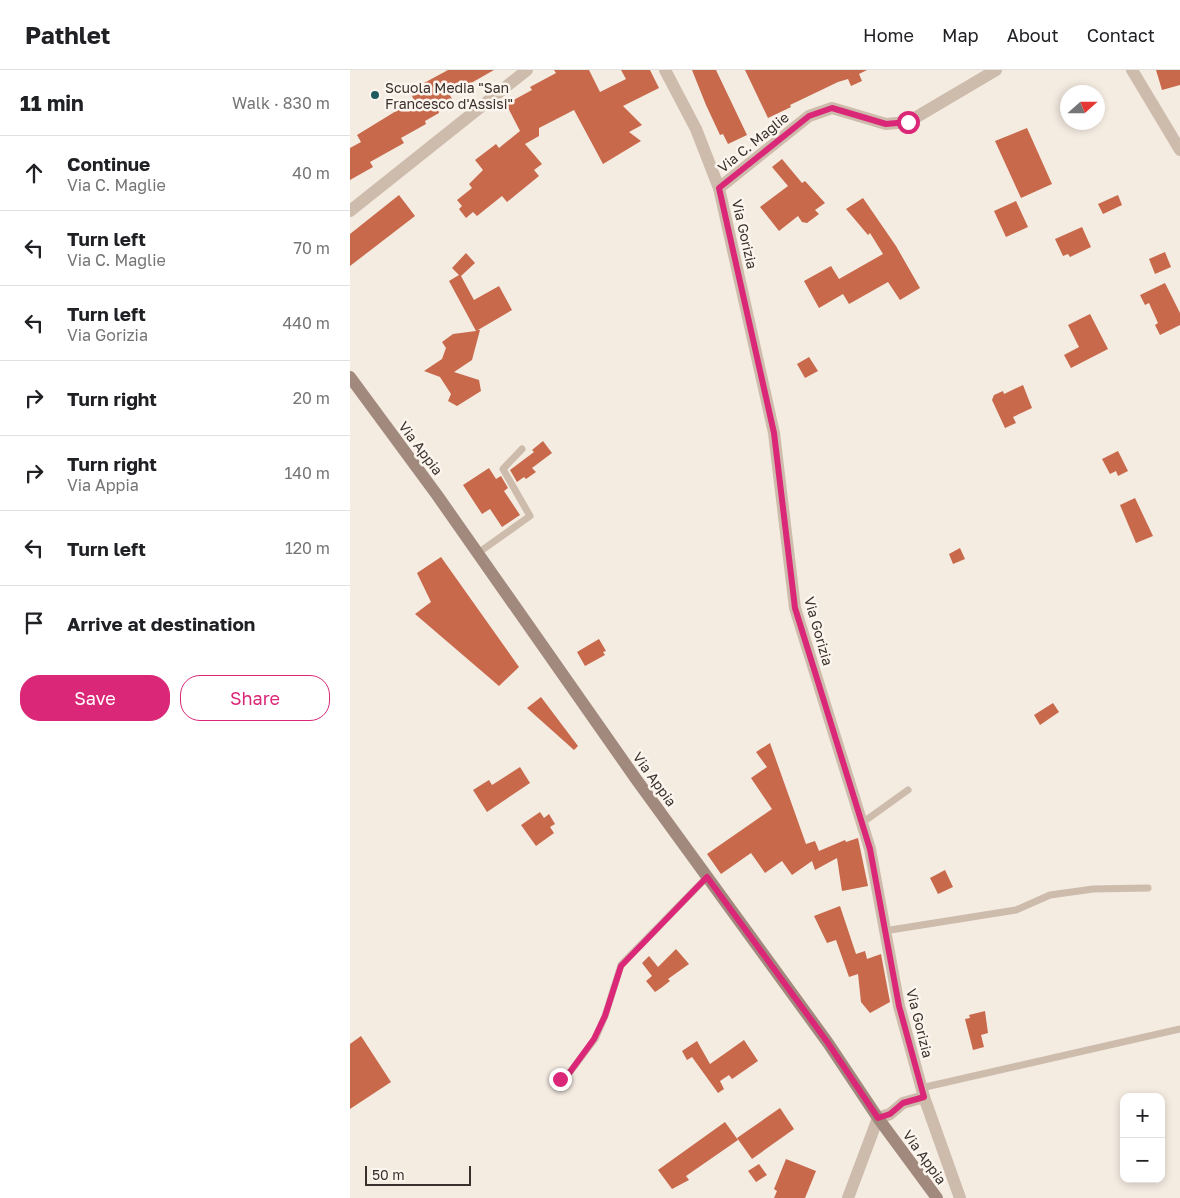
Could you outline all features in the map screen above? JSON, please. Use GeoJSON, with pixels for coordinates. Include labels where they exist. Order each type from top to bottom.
{"type":"FeatureCollection","features":[{"type":"Feature","properties":{"kind":"main road","name":"Via Appia"},"geometry":{"type":"LineString","coordinates":[[350,377],[478,553],[707,877],[828,1043],[878,1118],[937,1198]]}},
{"type":"Feature","properties":{"kind":"street"},"geometry":{"type":"LineString","coordinates":[[350,211],[527,70]]}},
{"type":"Feature","properties":{"kind":"street","name":"Via Gorizia"},"geometry":{"type":"LineString","coordinates":[[665,70],[696,129],[719,188],[774,433],[795,608],[870,849],[899,1006],[923,1092],[960,1198]]}},
{"type":"Feature","properties":{"kind":"street","name":"Via C. Maglie"},"geometry":{"type":"LineString","coordinates":[[719,188],[809,116],[832,108],[886,124],[908,122],[996,70]]}},
{"type":"Feature","properties":{"kind":"street"},"geometry":{"type":"LineString","coordinates":[[1132,70],[1180,150]]}},
{"type":"Feature","properties":{"kind":"street"},"geometry":{"type":"LineString","coordinates":[[848,1198],[878,1118],[890,1114],[903,1103],[923,1092]]}},
{"type":"Feature","properties":{"kind":"lane"},"geometry":{"type":"LineString","coordinates":[[478,553],[530,516],[503,469],[522,449]]}},
{"type":"Feature","properties":{"kind":"lane"},"geometry":{"type":"LineString","coordinates":[[862,823],[908,790]]}},
{"type":"Feature","properties":{"kind":"lane"},"geometry":{"type":"LineString","coordinates":[[557,1082],[570,1072],[594,1039],[605,1016],[621,966],[707,877]]}},
{"type":"Feature","properties":{"kind":"lane"},"geometry":{"type":"LineString","coordinates":[[884,932],[1016,910],[1050,895],[1093,889],[1148,888]]}},
{"type":"Feature","properties":{"kind":"lane"},"geometry":{"type":"LineString","coordinates":[[923,1092],[1180,1028]]}},
{"type":"Feature","properties":{"kind":"building"},"geometry":{"type":"Polygon","coordinates":[[[448,70],[494,70],[450,95],[453,101],[438,110],[439,113],[425,121],[426,124],[401,138],[404,143],[370,162],[373,167],[350,180],[350,148],[361,142],[357,135],[414,100],[412,96],[427,88],[424,83],[448,70]]]}},
{"type":"Feature","properties":{"kind":"building"},"geometry":{"type":"Polygon","coordinates":[[[554,70],[589,70],[600,92],[626,79],[621,70],[650,70],[659,88],[623,106],[642,125],[629,132],[641,141],[603,164],[574,110],[539,128],[539,136],[525,144],[542,164],[534,170],[539,176],[507,202],[502,196],[477,216],[473,212],[466,218],[459,209],[462,206],[457,200],[472,188],[469,184],[483,170],[475,160],[496,144],[499,148],[520,131],[506,104],[532,90],[530,87],[556,73],[554,70]]]}},
{"type":"Feature","properties":{"kind":"building"},"geometry":{"type":"Polygon","coordinates":[[[692,70],[716,70],[747,135],[728,144],[723,134],[720,135],[692,70]]]}},
{"type":"Feature","properties":{"kind":"building"},"geometry":{"type":"Polygon","coordinates":[[[745,70],[867,70],[859,74],[862,81],[851,86],[848,79],[838,82],[768,118],[745,70]]]}},
{"type":"Feature","properties":{"kind":"building"},"geometry":{"type":"Polygon","coordinates":[[[1156,70],[1180,70],[1180,85],[1162,90],[1156,70]]]}},
{"type":"Feature","properties":{"kind":"building"},"geometry":{"type":"Polygon","coordinates":[[[1027,128],[1052,184],[1021,198],[995,141],[1027,128]]]}},
{"type":"Feature","properties":{"kind":"building"},"geometry":{"type":"Polygon","coordinates":[[[782,159],[802,183],[805,181],[825,203],[815,210],[819,214],[807,223],[802,222],[798,216],[779,231],[760,207],[788,186],[772,167],[782,159]]]}},
{"type":"Feature","properties":{"kind":"building"},"geometry":{"type":"Polygon","coordinates":[[[399,195],[415,216],[350,266],[350,234],[399,195]]]}},
{"type":"Feature","properties":{"kind":"building"},"geometry":{"type":"Polygon","coordinates":[[[1118,195],[1122,205],[1103,214],[1098,204],[1118,195]]]}},
{"type":"Feature","properties":{"kind":"building"},"geometry":{"type":"Polygon","coordinates":[[[863,198],[896,246],[920,288],[900,300],[888,282],[849,304],[843,294],[819,308],[804,281],[831,266],[839,279],[883,254],[870,233],[868,235],[846,209],[863,198]]]}},
{"type":"Feature","properties":{"kind":"building"},"geometry":{"type":"Polygon","coordinates":[[[1016,201],[1028,227],[1006,237],[994,211],[1016,201]]]}},
{"type":"Feature","properties":{"kind":"building"},"geometry":{"type":"Polygon","coordinates":[[[1082,227],[1091,247],[1070,257],[1068,254],[1063,256],[1055,239],[1082,227]]]}},
{"type":"Feature","properties":{"kind":"building"},"geometry":{"type":"Polygon","coordinates":[[[1165,252],[1171,267],[1155,274],[1149,259],[1165,252]]]}},
{"type":"Feature","properties":{"kind":"building"},"geometry":{"type":"Polygon","coordinates":[[[466,253],[475,263],[461,276],[474,300],[499,286],[512,310],[478,330],[480,330],[472,360],[454,372],[479,380],[481,391],[457,406],[448,401],[451,394],[440,377],[424,371],[442,359],[446,348],[442,342],[453,334],[476,331],[449,281],[459,275],[452,268],[466,253]]]}},
{"type":"Feature","properties":{"kind":"building"},"geometry":{"type":"Polygon","coordinates":[[[1165,283],[1180,313],[1180,325],[1160,335],[1155,325],[1158,323],[1149,303],[1145,305],[1140,295],[1165,283]]]}},
{"type":"Feature","properties":{"kind":"building"},"geometry":{"type":"Polygon","coordinates":[[[1090,314],[1108,349],[1071,368],[1064,355],[1079,347],[1068,325],[1090,314]]]}},
{"type":"Feature","properties":{"kind":"building"},"geometry":{"type":"Polygon","coordinates":[[[809,357],[818,371],[805,378],[797,364],[809,357]]]}},
{"type":"Feature","properties":{"kind":"building"},"geometry":{"type":"Polygon","coordinates":[[[1023,385],[1032,408],[1013,417],[1016,423],[1005,428],[992,400],[994,395],[1003,391],[1004,394],[1023,385]]]}},
{"type":"Feature","properties":{"kind":"building"},"geometry":{"type":"Polygon","coordinates":[[[543,441],[552,453],[532,468],[536,472],[526,479],[524,477],[517,482],[510,470],[534,452],[532,450],[543,441]]]}},
{"type":"Feature","properties":{"kind":"building"},"geometry":{"type":"Polygon","coordinates":[[[1118,451],[1128,471],[1118,476],[1116,471],[1110,474],[1102,459],[1118,451]]]}},
{"type":"Feature","properties":{"kind":"building"},"geometry":{"type":"Polygon","coordinates":[[[489,468],[496,479],[501,476],[508,488],[504,491],[520,515],[502,527],[490,509],[482,514],[463,485],[489,468]]]}},
{"type":"Feature","properties":{"kind":"building"},"geometry":{"type":"Polygon","coordinates":[[[1135,498],[1153,536],[1136,543],[1120,505],[1135,498]]]}},
{"type":"Feature","properties":{"kind":"building"},"geometry":{"type":"Polygon","coordinates":[[[960,548],[965,559],[953,564],[949,554],[960,548]]]}},
{"type":"Feature","properties":{"kind":"building"},"geometry":{"type":"Polygon","coordinates":[[[441,557],[519,667],[499,686],[415,614],[431,602],[417,573],[441,557]]]}},
{"type":"Feature","properties":{"kind":"building"},"geometry":{"type":"Polygon","coordinates":[[[599,639],[606,651],[603,652],[605,655],[585,666],[577,652],[599,639]]]}},
{"type":"Feature","properties":{"kind":"building"},"geometry":{"type":"Polygon","coordinates":[[[541,697],[578,746],[574,750],[527,708],[541,697]]]}},
{"type":"Feature","properties":{"kind":"building"},"geometry":{"type":"Polygon","coordinates":[[[1053,703],[1059,712],[1040,725],[1034,715],[1053,703]]]}},
{"type":"Feature","properties":{"kind":"building"},"geometry":{"type":"Polygon","coordinates":[[[770,743],[806,844],[815,841],[819,851],[845,840],[846,842],[858,838],[868,886],[842,891],[837,858],[815,870],[812,861],[792,875],[782,861],[765,873],[751,853],[721,874],[707,854],[772,809],[751,778],[767,767],[756,752],[770,743]]]}},
{"type":"Feature","properties":{"kind":"building"},"geometry":{"type":"Polygon","coordinates":[[[520,767],[530,783],[487,812],[473,790],[489,780],[492,785],[520,767]]]}},
{"type":"Feature","properties":{"kind":"building"},"geometry":{"type":"Polygon","coordinates":[[[540,812],[544,818],[549,814],[555,824],[550,827],[554,833],[536,846],[521,825],[540,812]]]}},
{"type":"Feature","properties":{"kind":"building"},"geometry":{"type":"Polygon","coordinates":[[[945,870],[953,887],[938,894],[930,878],[945,870]]]}},
{"type":"Feature","properties":{"kind":"building"},"geometry":{"type":"Polygon","coordinates":[[[840,906],[856,954],[865,951],[867,959],[881,954],[890,1002],[870,1013],[861,1002],[858,974],[849,977],[836,940],[827,943],[814,916],[840,906]]]}},
{"type":"Feature","properties":{"kind":"building"},"geometry":{"type":"Polygon","coordinates":[[[676,949],[689,964],[668,979],[670,981],[655,992],[646,981],[652,976],[642,963],[649,956],[658,967],[676,949]]]}},
{"type":"Feature","properties":{"kind":"building"},"geometry":{"type":"Polygon","coordinates":[[[985,1011],[988,1033],[981,1035],[984,1047],[973,1050],[965,1019],[970,1018],[969,1015],[985,1011]]]}},
{"type":"Feature","properties":{"kind":"building"},"geometry":{"type":"Polygon","coordinates":[[[361,1036],[391,1082],[350,1109],[350,1044],[361,1036]]]}},
{"type":"Feature","properties":{"kind":"building"},"geometry":{"type":"Polygon","coordinates":[[[744,1040],[758,1061],[732,1079],[729,1075],[720,1081],[724,1089],[718,1093],[692,1057],[687,1060],[682,1051],[697,1041],[710,1064],[744,1040]]]}},
{"type":"Feature","properties":{"kind":"building"},"geometry":{"type":"Polygon","coordinates":[[[780,1108],[794,1129],[752,1159],[737,1138],[780,1108]]]}},
{"type":"Feature","properties":{"kind":"building"},"geometry":{"type":"Polygon","coordinates":[[[725,1122],[738,1140],[686,1176],[689,1180],[672,1189],[658,1170],[725,1122]]]}},
{"type":"Feature","properties":{"kind":"building"},"geometry":{"type":"Polygon","coordinates":[[[786,1159],[816,1171],[805,1198],[774,1198],[777,1191],[774,1189],[786,1159]]]}},
{"type":"Feature","properties":{"kind":"building"},"geometry":{"type":"Polygon","coordinates":[[[759,1164],[767,1175],[756,1182],[748,1171],[759,1164]]]}},
{"type":"Feature","properties":{"kind":"place","name":"Scuola Media \"San Francesco d'Assisi\""},"geometry":{"type":"Point","coordinates":[375,95]}},
{"type":"Feature","properties":{"kind":"route"},"geometry":{"type":"LineString","coordinates":[[560,1079],[577,1064],[594,1039],[605,1016],[621,966],[707,877],[828,1043],[878,1118],[890,1114],[903,1103],[924,1097],[899,1006],[870,849],[795,608],[774,433],[719,188],[809,116],[832,108],[886,124],[908,122]]}}]}
